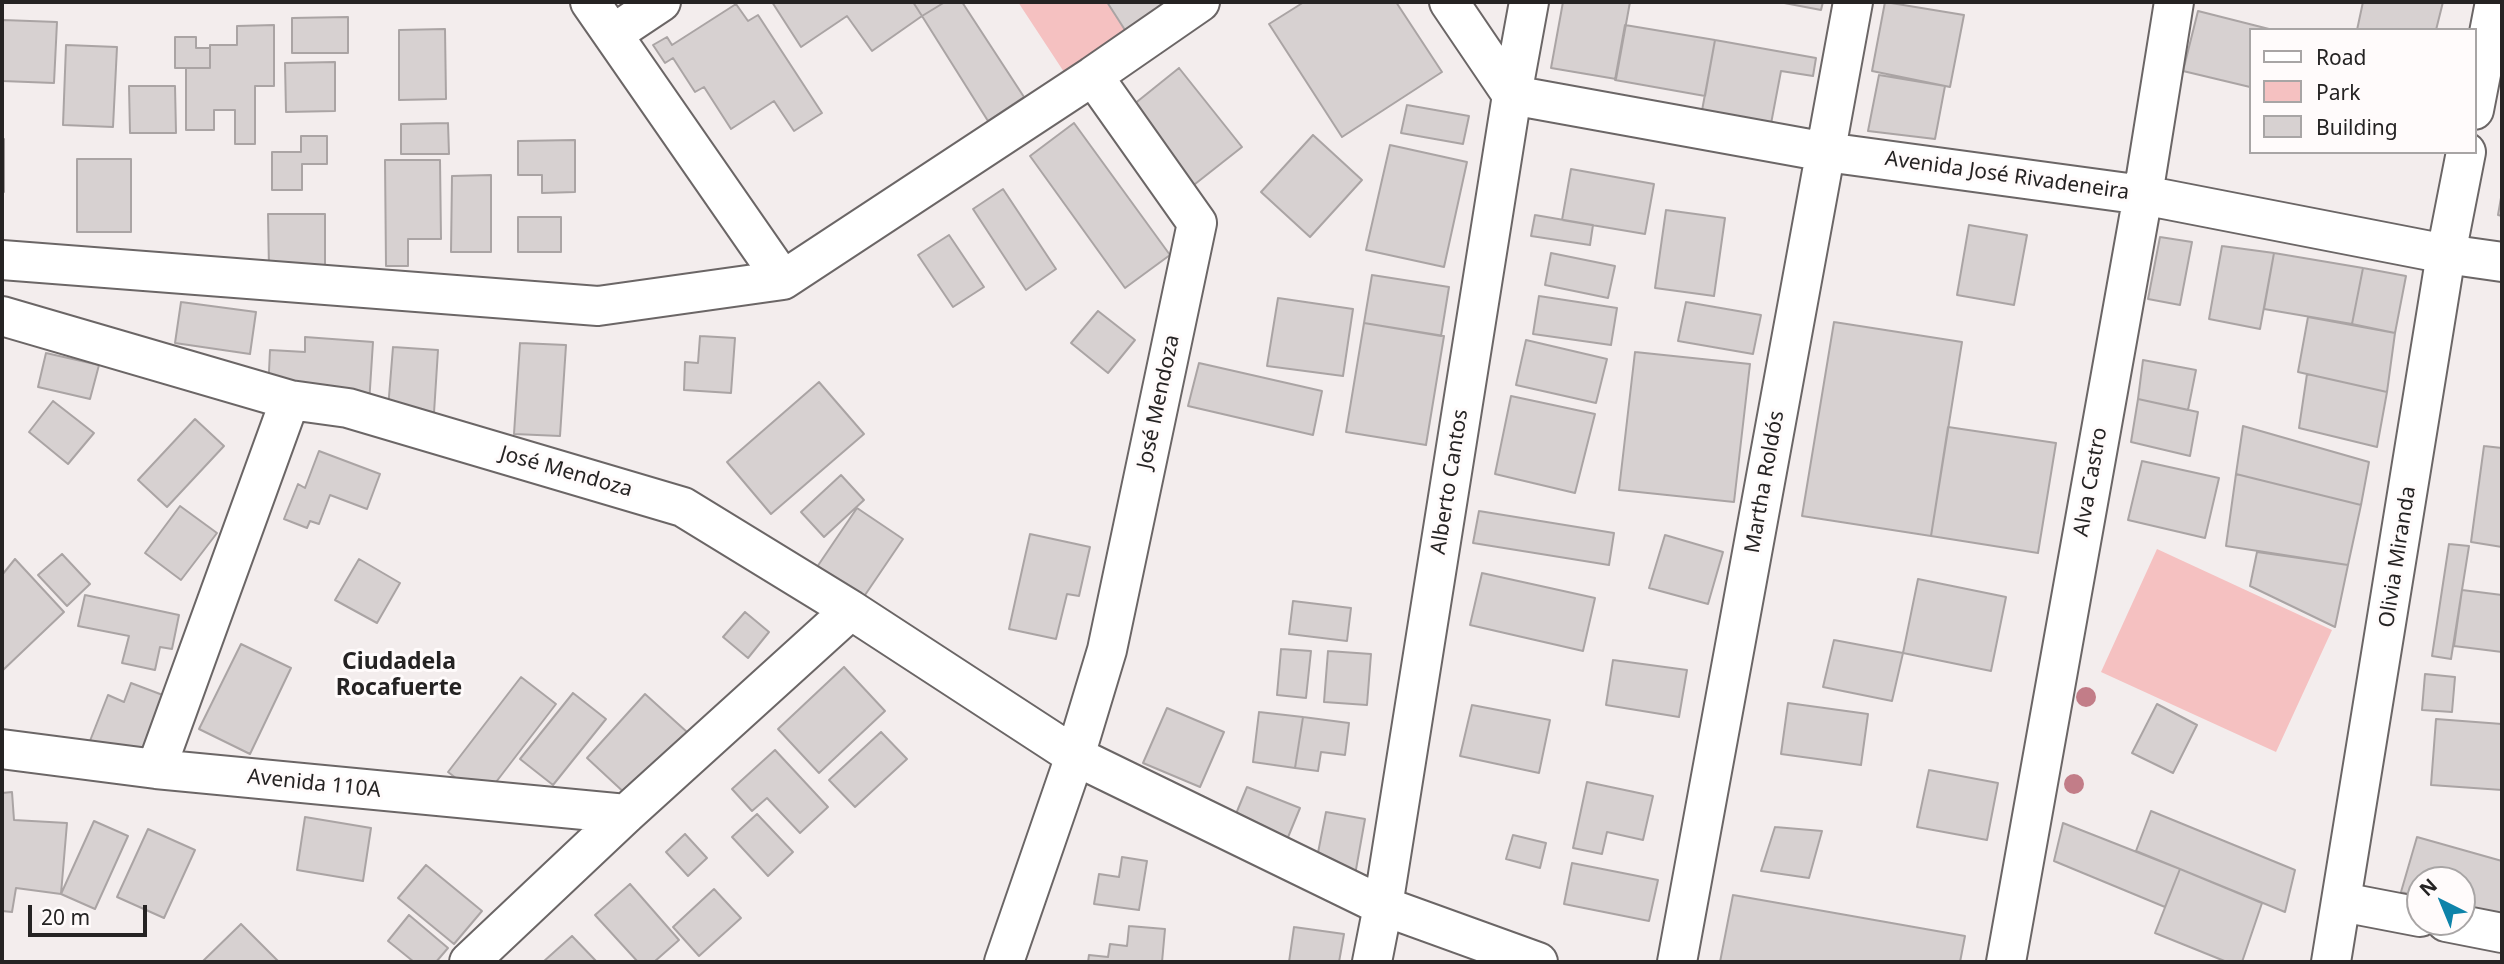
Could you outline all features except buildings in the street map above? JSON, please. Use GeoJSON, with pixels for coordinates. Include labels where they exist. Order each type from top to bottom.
{"type":"FeatureCollection","features":[{"type":"Feature","properties":{"kind":"street"},"geometry":{"type":"LineString","coordinates":[[590,2],[783,279]]}},
{"type":"Feature","properties":{"kind":"street"},"geometry":{"type":"LineString","coordinates":[[613,34],[661,2]]}},
{"type":"Feature","properties":{"kind":"street"},"geometry":{"type":"LineString","coordinates":[[2,260],[598,306],[783,279],[1093,76],[1200,2]]}},
{"type":"Feature","properties":{"kind":"street"},"geometry":{"type":"LineString","coordinates":[[1449,2],[1512,95]]}},
{"type":"Feature","properties":{"kind":"street","name":"Alberto Cantos"},"geometry":{"type":"LineString","coordinates":[[1372,962],[1529,2]]}},
{"type":"Feature","properties":{"kind":"street","name":"Martha Roldós"},"geometry":{"type":"LineString","coordinates":[[1677,962],[1853,2]]}},
{"type":"Feature","properties":{"kind":"street","name":"Alva Castro"},"geometry":{"type":"LineString","coordinates":[[2006,962],[2143,195],[2174,2]]}},
{"type":"Feature","properties":{"kind":"street"},"geometry":{"type":"LineString","coordinates":[[2476,100],[2495,2]]}},
{"type":"Feature","properties":{"kind":"street","name":"José Mendoza"},"geometry":{"type":"LineString","coordinates":[[1004,962],[1075,756],[1107,650],[1197,223],[1093,76]]}},
{"type":"Feature","properties":{"kind":"street","name":"Avenida José Rivadeneira"},"geometry":{"type":"LineString","coordinates":[[1512,95],[1826,152],[2143,195],[2446,254],[2502,262]]}},
{"type":"Feature","properties":{"kind":"street","name":"Olivia Miranda"},"geometry":{"type":"LineString","coordinates":[[2331,962],[2446,254],[2466,154]]}},
{"type":"Feature","properties":{"kind":"street","name":"José Mendoza"},"geometry":{"type":"LineString","coordinates":[[2,316],[290,400],[348,408],[683,506],[1075,756]]}},
{"type":"Feature","properties":{"kind":"street"},"geometry":{"type":"LineString","coordinates":[[156,769],[290,400]]}},
{"type":"Feature","properties":{"kind":"street"},"geometry":{"type":"LineString","coordinates":[[469,962],[626,814],[851,611]]}},
{"type":"Feature","properties":{"kind":"street","name":"Avenida 110A"},"geometry":{"type":"LineString","coordinates":[[2,749],[156,769],[626,814]]}},
{"type":"Feature","properties":{"kind":"street"},"geometry":{"type":"LineString","coordinates":[[1075,756],[1383,906],[1538,962]]}},
{"type":"Feature","properties":{"kind":"street"},"geometry":{"type":"LineString","coordinates":[[2342,902],[2406,914]]}},
{"type":"Feature","properties":{"kind":"street"},"geometry":{"type":"LineString","coordinates":[[2476,928],[2502,933]]}},
{"type":"Feature","properties":{"kind":"green space"},"geometry":{"type":"Polygon","coordinates":[[[1018,2],[1107,2],[1125,30],[1064,72],[1018,2]]]}},
{"type":"Feature","properties":{"kind":"green space"},"geometry":{"type":"Polygon","coordinates":[[[2157,549],[2332,630],[2276,752],[2101,672],[2157,549]]]}},
{"type":"Feature","properties":{"kind":"district","name":"Ciudadela Rocafuerte"},"geometry":{"type":"Point","coordinates":[399,675]}}]}
